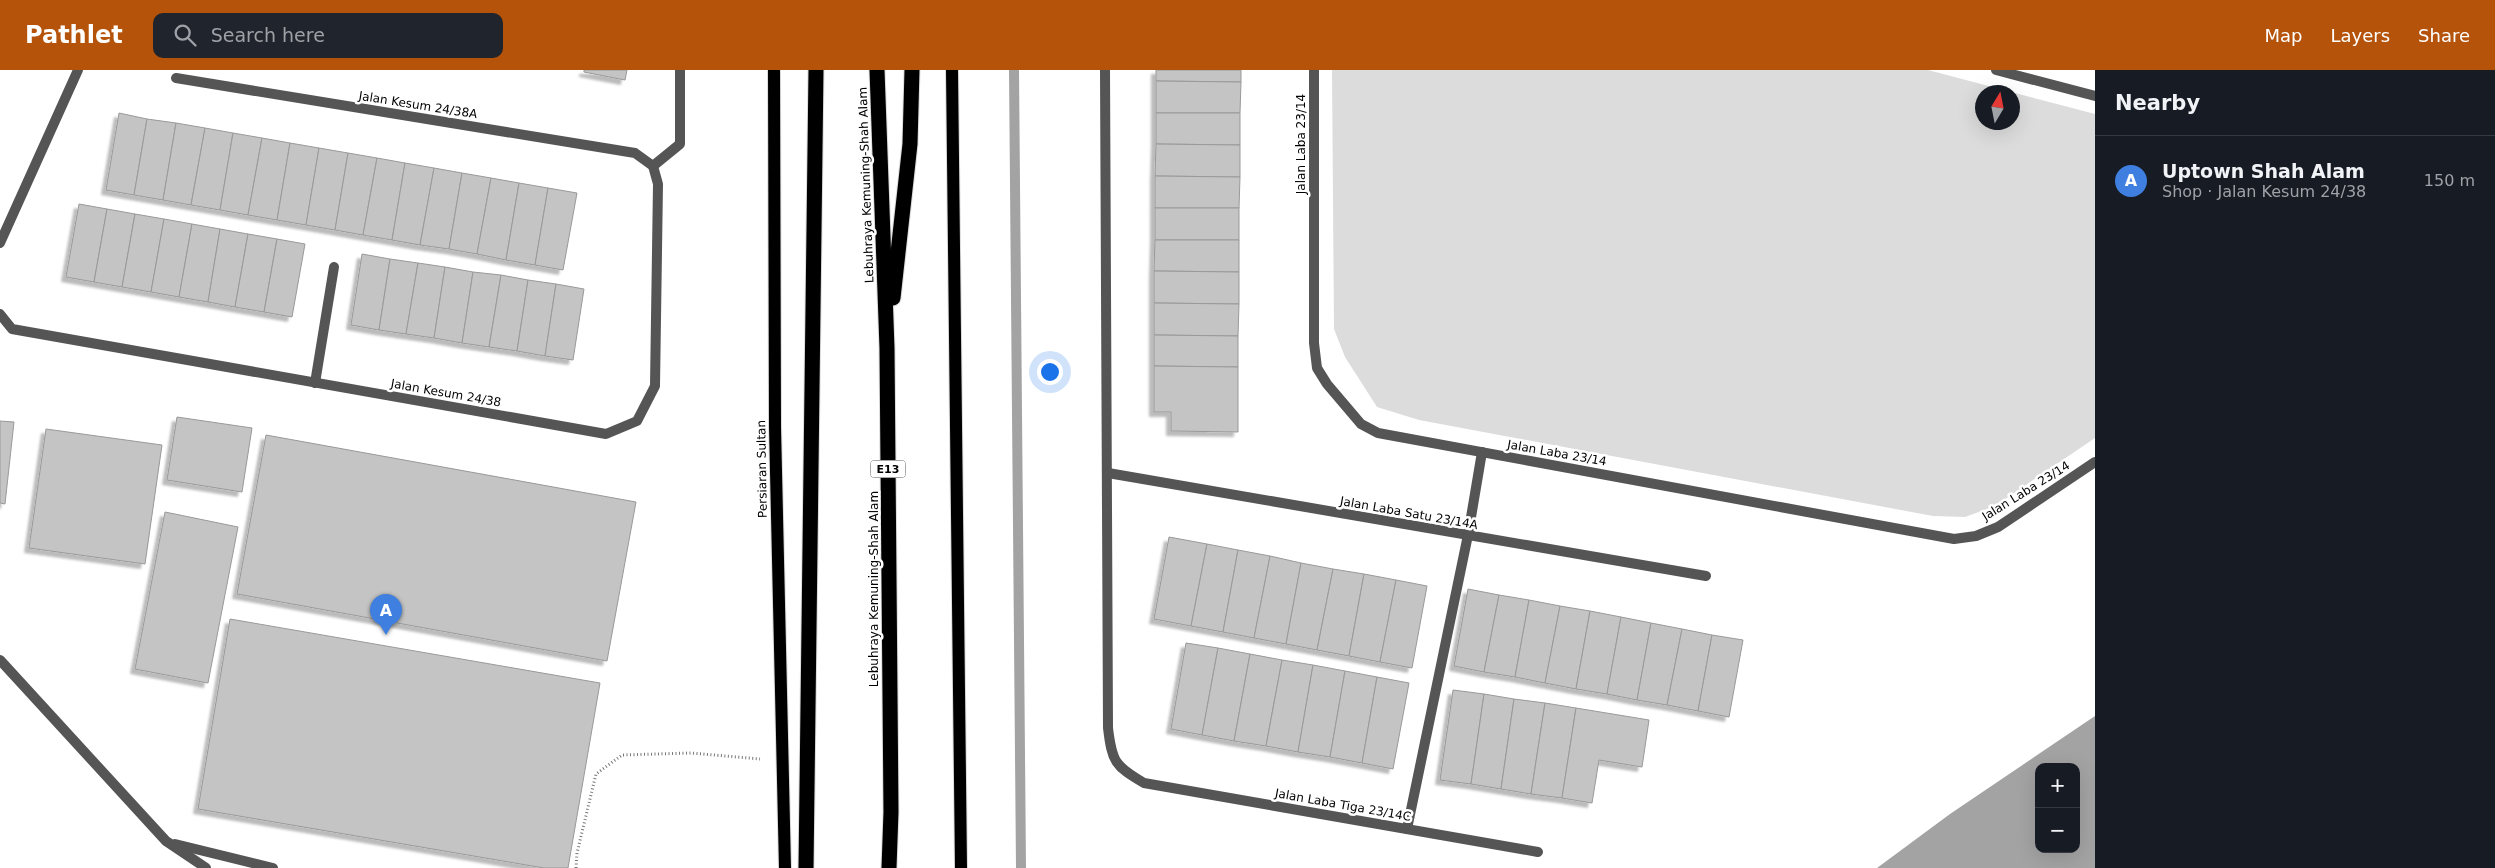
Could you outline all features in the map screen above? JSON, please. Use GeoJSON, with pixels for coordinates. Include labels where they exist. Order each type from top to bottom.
{"type":"FeatureCollection","features":[{"type":"Feature","properties":{"kind":"highway"},"geometry":{"type":"LineString","coordinates":[[806,868],[816,70]]}},
{"type":"Feature","properties":{"kind":"highway","name":"Lebuhraya Kemuning-Shah Alam"},"geometry":{"type":"LineString","coordinates":[[877,70],[887,348],[891,802],[889,868]]}},
{"type":"Feature","properties":{"kind":"highway"},"geometry":{"type":"LineString","coordinates":[[887,348],[910,144],[912,70]]}},
{"type":"Feature","properties":{"kind":"main road","name":"Persiaran Sultan"},"geometry":{"type":"LineString","coordinates":[[774,70],[775,417],[785,868]]}},
{"type":"Feature","properties":{"kind":"main road"},"geometry":{"type":"LineString","coordinates":[[952,70],[962,868]]}},
{"type":"Feature","properties":{"kind":"street"},"geometry":{"type":"LineString","coordinates":[[0,243],[78,70]]}},
{"type":"Feature","properties":{"kind":"street"},"geometry":{"type":"LineString","coordinates":[[653,166],[680,144],[680,70]]}},
{"type":"Feature","properties":{"kind":"street"},"geometry":{"type":"LineString","coordinates":[[1106,70],[1108,473]]}},
{"type":"Feature","properties":{"kind":"street","name":"Jalan Laba 23/14"},"geometry":{"type":"LineString","coordinates":[[1314,70],[1314,343],[1317,368],[1327,384],[1362,424],[1378,433],[1954,539],[1976,536],[1998,527],[2095,462]]}},
{"type":"Feature","properties":{"kind":"street"},"geometry":{"type":"LineString","coordinates":[[1996,70],[2095,96]]}},
{"type":"Feature","properties":{"kind":"street","name":"Jalan Kesum 24/38A"},"geometry":{"type":"LineString","coordinates":[[176,78],[635,153],[653,166]]}},
{"type":"Feature","properties":{"kind":"street","name":"Jalan Kesum 24/38"},"geometry":{"type":"LineString","coordinates":[[0,314],[12,329],[606,434],[637,421],[655,386],[658,184],[653,166]]}},
{"type":"Feature","properties":{"kind":"street"},"geometry":{"type":"LineString","coordinates":[[316,384],[334,267]]}},
{"type":"Feature","properties":{"kind":"street"},"geometry":{"type":"LineString","coordinates":[[1407,829],[1468,536],[1482,452]]}},
{"type":"Feature","properties":{"kind":"street","name":"Jalan Laba Satu 23/14A"},"geometry":{"type":"LineString","coordinates":[[1108,473],[1706,576]]}},
{"type":"Feature","properties":{"kind":"street","name":"Jalan Laba Tiga 23/14C"},"geometry":{"type":"LineString","coordinates":[[1108,473],[1108,728],[1111,754],[1124,771],[1144,783],[1538,852]]}},
{"type":"Feature","properties":{"kind":"street"},"geometry":{"type":"LineString","coordinates":[[0,660],[166,841],[206,868]]}},
{"type":"Feature","properties":{"kind":"street"},"geometry":{"type":"LineString","coordinates":[[166,841],[273,868]]}},
{"type":"Feature","properties":{"kind":"path"},"geometry":{"type":"LineString","coordinates":[[576,868],[577,853],[596,774],[622,755],[692,753],[783,761]]}},
{"type":"Feature","properties":{"kind":"shaded area"},"geometry":{"type":"Polygon","coordinates":[[[1332,70],[1928,70],[1985,85],[1975,85],[1975,130],[2020,130],[2020,94],[2095,114],[2095,438],[1995,506],[1965,517],[1933,516],[1419,420],[1377,407],[1345,357],[1334,329],[1332,70]]]}},
{"type":"Feature","properties":{"kind":"shaded area"},"geometry":{"type":"Polygon","coordinates":[[[2095,716],[2095,868],[1877,868],[1950,814],[2095,716]]]}},
{"type":"Feature","properties":{"kind":"building"},"geometry":{"type":"Polygon","coordinates":[[[584,70],[627,70],[625,80],[584,72],[584,70]]]}},
{"type":"Feature","properties":{"kind":"building"},"geometry":{"type":"Polygon","coordinates":[[[1156,70],[1241,70],[1241,82],[1156,81],[1156,70]]]}},
{"type":"Feature","properties":{"kind":"building"},"geometry":{"type":"Polygon","coordinates":[[[1156,81],[1241,82],[1240,113],[1156,113],[1156,81]]]}},
{"type":"Feature","properties":{"kind":"building"},"geometry":{"type":"Polygon","coordinates":[[[119,113],[147,119],[134,195],[106,190],[119,113]]]}},
{"type":"Feature","properties":{"kind":"building"},"geometry":{"type":"Polygon","coordinates":[[[1156,113],[1240,113],[1240,145],[1156,144],[1156,113]]]}},
{"type":"Feature","properties":{"kind":"building"},"geometry":{"type":"Polygon","coordinates":[[[147,119],[176,123],[163,200],[134,195],[147,119]]]}},
{"type":"Feature","properties":{"kind":"building"},"geometry":{"type":"Polygon","coordinates":[[[176,123],[205,128],[191,205],[163,200],[176,123]]]}},
{"type":"Feature","properties":{"kind":"building"},"geometry":{"type":"Polygon","coordinates":[[[205,128],[233,133],[220,210],[191,205],[205,128]]]}},
{"type":"Feature","properties":{"kind":"building"},"geometry":{"type":"Polygon","coordinates":[[[233,133],[262,138],[248,215],[220,210],[233,133]]]}},
{"type":"Feature","properties":{"kind":"building"},"geometry":{"type":"Polygon","coordinates":[[[262,138],[290,143],[277,220],[248,215],[262,138]]]}},
{"type":"Feature","properties":{"kind":"building"},"geometry":{"type":"Polygon","coordinates":[[[290,143],[319,148],[306,225],[277,220],[290,143]]]}},
{"type":"Feature","properties":{"kind":"building"},"geometry":{"type":"Polygon","coordinates":[[[1156,144],[1240,145],[1240,177],[1155,176],[1156,144]]]}},
{"type":"Feature","properties":{"kind":"building"},"geometry":{"type":"Polygon","coordinates":[[[319,148],[348,153],[335,230],[306,225],[319,148]]]}},
{"type":"Feature","properties":{"kind":"building"},"geometry":{"type":"Polygon","coordinates":[[[348,153],[377,158],[363,235],[335,230],[348,153]]]}},
{"type":"Feature","properties":{"kind":"building"},"geometry":{"type":"Polygon","coordinates":[[[377,158],[405,163],[392,240],[363,235],[377,158]]]}},
{"type":"Feature","properties":{"kind":"building"},"geometry":{"type":"Polygon","coordinates":[[[405,163],[434,168],[420,245],[392,240],[405,163]]]}},
{"type":"Feature","properties":{"kind":"building"},"geometry":{"type":"Polygon","coordinates":[[[434,168],[462,173],[449,249],[420,245],[434,168]]]}},
{"type":"Feature","properties":{"kind":"building"},"geometry":{"type":"Polygon","coordinates":[[[462,173],[491,178],[477,254],[449,249],[462,173]]]}},
{"type":"Feature","properties":{"kind":"building"},"geometry":{"type":"Polygon","coordinates":[[[1155,176],[1240,177],[1239,208],[1155,208],[1155,176]]]}},
{"type":"Feature","properties":{"kind":"building"},"geometry":{"type":"Polygon","coordinates":[[[491,178],[519,183],[506,260],[477,254],[491,178]]]}},
{"type":"Feature","properties":{"kind":"building"},"geometry":{"type":"Polygon","coordinates":[[[519,183],[548,188],[535,265],[506,260],[519,183]]]}},
{"type":"Feature","properties":{"kind":"building"},"geometry":{"type":"Polygon","coordinates":[[[548,188],[577,193],[563,270],[535,265],[548,188]]]}},
{"type":"Feature","properties":{"kind":"building"},"geometry":{"type":"Polygon","coordinates":[[[79,204],[107,209],[94,282],[66,277],[79,204]]]}},
{"type":"Feature","properties":{"kind":"building"},"geometry":{"type":"Polygon","coordinates":[[[1155,208],[1239,208],[1239,240],[1155,240],[1155,208]]]}},
{"type":"Feature","properties":{"kind":"building"},"geometry":{"type":"Polygon","coordinates":[[[107,209],[135,214],[122,287],[94,282],[107,209]]]}},
{"type":"Feature","properties":{"kind":"building"},"geometry":{"type":"Polygon","coordinates":[[[135,214],[164,219],[151,292],[122,287],[135,214]]]}},
{"type":"Feature","properties":{"kind":"building"},"geometry":{"type":"Polygon","coordinates":[[[164,219],[192,224],[179,297],[151,292],[164,219]]]}},
{"type":"Feature","properties":{"kind":"building"},"geometry":{"type":"Polygon","coordinates":[[[192,224],[220,229],[208,302],[179,297],[192,224]]]}},
{"type":"Feature","properties":{"kind":"building"},"geometry":{"type":"Polygon","coordinates":[[[220,229],[248,234],[235,307],[208,302],[220,229]]]}},
{"type":"Feature","properties":{"kind":"building"},"geometry":{"type":"Polygon","coordinates":[[[248,234],[277,239],[264,312],[235,307],[248,234]]]}},
{"type":"Feature","properties":{"kind":"building"},"geometry":{"type":"Polygon","coordinates":[[[277,239],[305,244],[292,317],[264,312],[277,239]]]}},
{"type":"Feature","properties":{"kind":"building"},"geometry":{"type":"Polygon","coordinates":[[[1155,240],[1239,240],[1239,272],[1154,271],[1155,240]]]}},
{"type":"Feature","properties":{"kind":"building"},"geometry":{"type":"Polygon","coordinates":[[[362,254],[390,259],[379,330],[351,325],[362,254]]]}},
{"type":"Feature","properties":{"kind":"building"},"geometry":{"type":"Polygon","coordinates":[[[390,259],[418,263],[406,334],[379,330],[390,259]]]}},
{"type":"Feature","properties":{"kind":"building"},"geometry":{"type":"Polygon","coordinates":[[[418,263],[445,267],[434,338],[406,334],[418,263]]]}},
{"type":"Feature","properties":{"kind":"building"},"geometry":{"type":"Polygon","coordinates":[[[445,267],[473,272],[462,343],[434,338],[445,267]]]}},
{"type":"Feature","properties":{"kind":"building"},"geometry":{"type":"Polygon","coordinates":[[[1154,271],[1239,272],[1239,304],[1154,303],[1154,271]]]}},
{"type":"Feature","properties":{"kind":"building"},"geometry":{"type":"Polygon","coordinates":[[[473,272],[501,275],[489,347],[462,343],[473,272]]]}},
{"type":"Feature","properties":{"kind":"building"},"geometry":{"type":"Polygon","coordinates":[[[501,275],[528,280],[517,351],[489,347],[501,275]]]}},
{"type":"Feature","properties":{"kind":"building"},"geometry":{"type":"Polygon","coordinates":[[[528,280],[556,284],[545,356],[517,351],[528,280]]]}},
{"type":"Feature","properties":{"kind":"building"},"geometry":{"type":"Polygon","coordinates":[[[556,284],[584,289],[573,360],[545,356],[556,284]]]}},
{"type":"Feature","properties":{"kind":"building"},"geometry":{"type":"Polygon","coordinates":[[[1154,303],[1239,304],[1238,336],[1154,335],[1154,303]]]}},
{"type":"Feature","properties":{"kind":"building"},"geometry":{"type":"Polygon","coordinates":[[[1154,335],[1238,336],[1238,367],[1154,366],[1154,335]]]}},
{"type":"Feature","properties":{"kind":"building"},"geometry":{"type":"Polygon","coordinates":[[[1154,366],[1238,367],[1238,432],[1171,431],[1171,412],[1154,412],[1154,366]]]}},
{"type":"Feature","properties":{"kind":"building"},"geometry":{"type":"Polygon","coordinates":[[[177,417],[252,428],[242,492],[167,480],[177,417]]]}},
{"type":"Feature","properties":{"kind":"building"},"geometry":{"type":"Polygon","coordinates":[[[0,421],[14,422],[5,504],[0,503],[0,421]]]}},
{"type":"Feature","properties":{"kind":"building"},"geometry":{"type":"Polygon","coordinates":[[[46,429],[162,445],[145,564],[29,548],[46,429]]]}},
{"type":"Feature","properties":{"kind":"building"},"geometry":{"type":"Polygon","coordinates":[[[266,435],[636,502],[607,661],[237,594],[266,435]]]}},
{"type":"Feature","properties":{"kind":"building"},"geometry":{"type":"Polygon","coordinates":[[[165,512],[238,527],[208,683],[135,669],[165,512]]]}},
{"type":"Feature","properties":{"kind":"building"},"geometry":{"type":"Polygon","coordinates":[[[1169,537],[1207,544],[1191,626],[1154,619],[1169,537]]]}},
{"type":"Feature","properties":{"kind":"building"},"geometry":{"type":"Polygon","coordinates":[[[1207,544],[1238,550],[1223,632],[1191,626],[1207,544]]]}},
{"type":"Feature","properties":{"kind":"building"},"geometry":{"type":"Polygon","coordinates":[[[1238,550],[1270,556],[1254,638],[1223,632],[1238,550]]]}},
{"type":"Feature","properties":{"kind":"building"},"geometry":{"type":"Polygon","coordinates":[[[1270,556],[1301,563],[1286,644],[1254,638],[1270,556]]]}},
{"type":"Feature","properties":{"kind":"building"},"geometry":{"type":"Polygon","coordinates":[[[1301,563],[1333,569],[1317,650],[1286,644],[1301,563]]]}},
{"type":"Feature","properties":{"kind":"building"},"geometry":{"type":"Polygon","coordinates":[[[1333,569],[1364,574],[1349,656],[1317,650],[1333,569]]]}},
{"type":"Feature","properties":{"kind":"building"},"geometry":{"type":"Polygon","coordinates":[[[1364,574],[1396,580],[1380,662],[1349,656],[1364,574]]]}},
{"type":"Feature","properties":{"kind":"building"},"geometry":{"type":"Polygon","coordinates":[[[1396,580],[1427,586],[1412,668],[1380,662],[1396,580]]]}},
{"type":"Feature","properties":{"kind":"building"},"geometry":{"type":"Polygon","coordinates":[[[1468,589],[1499,595],[1484,672],[1454,666],[1468,589]]]}},
{"type":"Feature","properties":{"kind":"building"},"geometry":{"type":"Polygon","coordinates":[[[1499,595],[1529,600],[1515,677],[1484,672],[1499,595]]]}},
{"type":"Feature","properties":{"kind":"building"},"geometry":{"type":"Polygon","coordinates":[[[1529,600],[1560,606],[1545,683],[1515,677],[1529,600]]]}},
{"type":"Feature","properties":{"kind":"building"},"geometry":{"type":"Polygon","coordinates":[[[1560,606],[1590,611],[1576,689],[1545,683],[1560,606]]]}},
{"type":"Feature","properties":{"kind":"building"},"geometry":{"type":"Polygon","coordinates":[[[1590,611],[1621,617],[1607,694],[1576,689],[1590,611]]]}},
{"type":"Feature","properties":{"kind":"building"},"geometry":{"type":"Polygon","coordinates":[[[1621,617],[1651,623],[1637,700],[1607,694],[1621,617]]]}},
{"type":"Feature","properties":{"kind":"building"},"geometry":{"type":"Polygon","coordinates":[[[230,619],[600,683],[568,868],[544,868],[198,809],[230,619]]]}},
{"type":"Feature","properties":{"kind":"building"},"geometry":{"type":"Polygon","coordinates":[[[1651,623],[1682,629],[1667,705],[1637,700],[1651,623]]]}},
{"type":"Feature","properties":{"kind":"building"},"geometry":{"type":"Polygon","coordinates":[[[1682,629],[1712,635],[1698,711],[1667,705],[1682,629]]]}},
{"type":"Feature","properties":{"kind":"building"},"geometry":{"type":"Polygon","coordinates":[[[1712,635],[1743,640],[1729,717],[1698,711],[1712,635]]]}},
{"type":"Feature","properties":{"kind":"building"},"geometry":{"type":"Polygon","coordinates":[[[1186,643],[1218,648],[1202,735],[1171,729],[1186,643]]]}},
{"type":"Feature","properties":{"kind":"building"},"geometry":{"type":"Polygon","coordinates":[[[1218,648],[1250,654],[1234,741],[1202,735],[1218,648]]]}},
{"type":"Feature","properties":{"kind":"building"},"geometry":{"type":"Polygon","coordinates":[[[1250,654],[1282,660],[1266,746],[1234,741],[1250,654]]]}},
{"type":"Feature","properties":{"kind":"building"},"geometry":{"type":"Polygon","coordinates":[[[1282,660],[1313,665],[1298,752],[1266,746],[1282,660]]]}},
{"type":"Feature","properties":{"kind":"building"},"geometry":{"type":"Polygon","coordinates":[[[1313,665],[1345,671],[1330,757],[1298,752],[1313,665]]]}},
{"type":"Feature","properties":{"kind":"building"},"geometry":{"type":"Polygon","coordinates":[[[1345,671],[1377,677],[1362,763],[1330,757],[1345,671]]]}},
{"type":"Feature","properties":{"kind":"building"},"geometry":{"type":"Polygon","coordinates":[[[1377,677],[1409,683],[1393,769],[1362,763],[1377,677]]]}},
{"type":"Feature","properties":{"kind":"building"},"geometry":{"type":"Polygon","coordinates":[[[1453,690],[1484,694],[1471,784],[1440,780],[1453,690]]]}},
{"type":"Feature","properties":{"kind":"building"},"geometry":{"type":"Polygon","coordinates":[[[1484,694],[1514,699],[1501,789],[1471,784],[1484,694]]]}},
{"type":"Feature","properties":{"kind":"building"},"geometry":{"type":"Polygon","coordinates":[[[1514,699],[1545,703],[1531,794],[1501,789],[1514,699]]]}},
{"type":"Feature","properties":{"kind":"building"},"geometry":{"type":"Polygon","coordinates":[[[1545,703],[1576,708],[1562,798],[1531,794],[1545,703]]]}},
{"type":"Feature","properties":{"kind":"building"},"geometry":{"type":"Polygon","coordinates":[[[1576,708],[1649,720],[1642,767],[1599,760],[1592,803],[1562,798],[1576,708]]]}},
{"type":"Feature","properties":{"kind":"waterway"},"geometry":{"type":"LineString","coordinates":[[1014,70],[1021,868]]}},
{"type":"Feature","properties":{"kind":"place","name":"Uptown Shah Alam"},"geometry":{"type":"Point","coordinates":[386,635]}}]}
